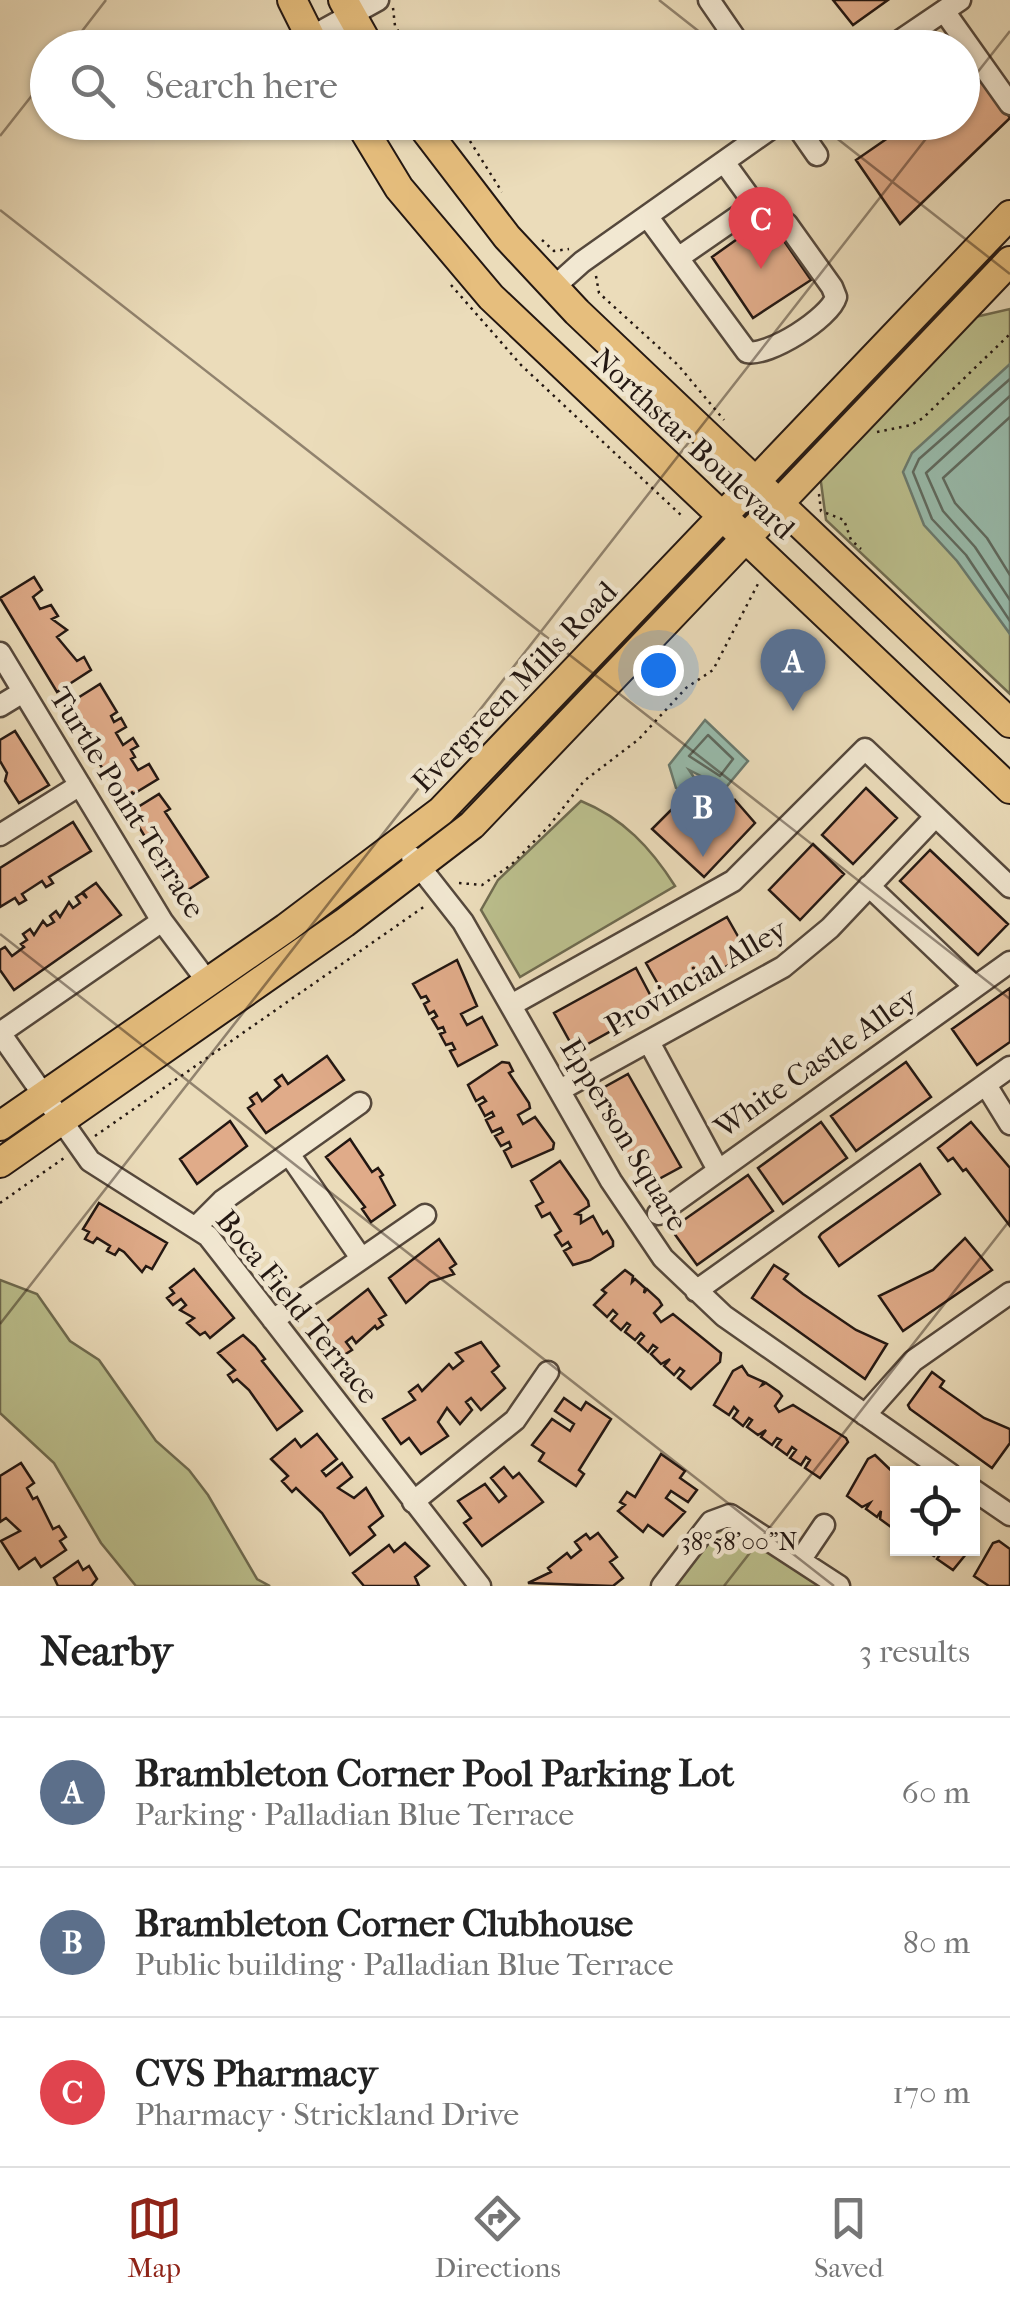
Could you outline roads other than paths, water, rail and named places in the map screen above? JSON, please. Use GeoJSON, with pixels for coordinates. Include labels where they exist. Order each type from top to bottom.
{"type":"FeatureCollection","features":[{"type":"Feature","properties":{"kind":"main road"},"geometry":{"type":"LineString","coordinates":[[292,0],[308,30]]}},
{"type":"Feature","properties":{"kind":"main road"},"geometry":{"type":"LineString","coordinates":[[346,7],[359,30]]}},
{"type":"Feature","properties":{"kind":"main road","name":"Northstar Boulevard"},"geometry":{"type":"LineString","coordinates":[[370,140],[409,201],[491,297],[1010,789]]}},
{"type":"Feature","properties":{"kind":"main road","name":"Northstar Boulevard"},"geometry":{"type":"LineString","coordinates":[[432,140],[482,206],[553,288],[1010,723]]}},
{"type":"Feature","properties":{"kind":"main road","name":"Evergreen Mills Road"},"geometry":{"type":"LineString","coordinates":[[0,1126],[402,844],[475,780],[1010,215]]}},
{"type":"Feature","properties":{"kind":"main road"},"geometry":{"type":"LineString","coordinates":[[0,1162],[420,868],[513,785],[1010,261]]}},
{"type":"Feature","properties":{"kind":"street"},"geometry":{"type":"LineString","coordinates":[[325,30],[346,7],[382,0]]}},
{"type":"Feature","properties":{"kind":"street"},"geometry":{"type":"LineString","coordinates":[[709,0],[730,30]]}},
{"type":"Feature","properties":{"kind":"street"},"geometry":{"type":"LineString","coordinates":[[917,30],[952,6],[962,30]]}},
{"type":"Feature","properties":{"kind":"street"},"geometry":{"type":"LineString","coordinates":[[980,64],[1010,104]]}},
{"type":"Feature","properties":{"kind":"street"},"geometry":{"type":"LineString","coordinates":[[553,288],[582,262],[755,140]]}},
{"type":"Feature","properties":{"kind":"street"},"geometry":{"type":"LineString","coordinates":[[806,140],[817,156]]}},
{"type":"Feature","properties":{"kind":"street"},"geometry":{"type":"LineString","coordinates":[[647,216],[738,344],[756,354],[774,348],[827,312],[836,297],[787,224],[756,204],[724,162]]}},
{"type":"Feature","properties":{"kind":"street"},"geometry":{"type":"LineString","coordinates":[[678,258],[756,204]]}},
{"type":"Feature","properties":{"kind":"street","name":"Turtle Point Terrace"},"geometry":{"type":"LineString","coordinates":[[0,653],[162,921],[206,982]]}},
{"type":"Feature","properties":{"kind":"street"},"geometry":{"type":"LineString","coordinates":[[0,706],[23,692]]}},
{"type":"Feature","properties":{"kind":"street"},"geometry":{"type":"LineString","coordinates":[[513,1004],[733,882],[866,750],[1010,887]]}},
{"type":"Feature","properties":{"kind":"street"},"geometry":{"type":"LineString","coordinates":[[0,834],[80,785]]}},
{"type":"Feature","properties":{"kind":"street","name":"Provincial Alley"},"geometry":{"type":"LineString","coordinates":[[560,1090],[783,966],[830,928],[935,816]]}},
{"type":"Feature","properties":{"kind":"street","name":"Epperson Square"},"geometry":{"type":"LineString","coordinates":[[402,844],[463,922],[642,1231],[724,1316],[939,1466]]}},
{"type":"Feature","properties":{"kind":"street"},"geometry":{"type":"LineString","coordinates":[[868,886],[975,987]]}},
{"type":"Feature","properties":{"kind":"street"},"geometry":{"type":"LineString","coordinates":[[0,1033],[162,921]]}},
{"type":"Feature","properties":{"kind":"street","name":"White Castle Alley"},"geometry":{"type":"LineString","coordinates":[[658,1214],[1010,962]]}},
{"type":"Feature","properties":{"kind":"street","name":"Boca Field Terrace"},"geometry":{"type":"LineString","coordinates":[[0,1033],[80,1147],[105,1172],[197,1226],[480,1586]]}},
{"type":"Feature","properties":{"kind":"street"},"geometry":{"type":"LineString","coordinates":[[649,1042],[718,1170]]}},
{"type":"Feature","properties":{"kind":"street"},"geometry":{"type":"LineString","coordinates":[[696,1290],[1010,1067]]}},
{"type":"Feature","properties":{"kind":"street"},"geometry":{"type":"LineString","coordinates":[[986,1084],[1010,1124]]}},
{"type":"Feature","properties":{"kind":"street"},"geometry":{"type":"LineString","coordinates":[[197,1226],[222,1201],[360,1103]]}},
{"type":"Feature","properties":{"kind":"street"},"geometry":{"type":"LineString","coordinates":[[289,1154],[360,1258]]}},
{"type":"Feature","properties":{"kind":"street"},"geometry":{"type":"LineString","coordinates":[[273,1320],[425,1214]]}},
{"type":"Feature","properties":{"kind":"street"},"geometry":{"type":"LineString","coordinates":[[866,1415],[913,1361],[1010,1293]]}},
{"type":"Feature","properties":{"kind":"street"},"geometry":{"type":"LineString","coordinates":[[413,1502],[515,1420],[548,1372]]}},
{"type":"Feature","properties":{"kind":"street"},"geometry":{"type":"LineString","coordinates":[[980,1495],[1010,1516]]}},
{"type":"Feature","properties":{"kind":"street"},"geometry":{"type":"LineString","coordinates":[[662,1586],[712,1522],[724,1516],[736,1516],[839,1586]]}},
{"type":"Feature","properties":{"kind":"street"},"geometry":{"type":"LineString","coordinates":[[801,1558],[824,1525]]}},
{"type":"Feature","properties":{"kind":"water"},"geometry":{"type":"Polygon","coordinates":[[[1010,364],[1010,634],[957,561],[924,525],[903,472],[912,453],[1010,364]]]}},
{"type":"Feature","properties":{"kind":"water"},"geometry":{"type":"Polygon","coordinates":[[[705,720],[748,761],[717,798],[710,796],[705,778],[689,770],[703,791],[697,800],[676,788],[669,765],[705,720]]]}},
{"type":"Feature","properties":{"kind":"place","name":"CVS Pharmacy"},"geometry":{"type":"Point","coordinates":[761,269]}},
{"type":"Feature","properties":{"kind":"place","name":"Brambleton Corner Pool Parking Lot"},"geometry":{"type":"Point","coordinates":[793,711]}},
{"type":"Feature","properties":{"kind":"place","name":"Brambleton Corner Clubhouse"},"geometry":{"type":"Point","coordinates":[703,857]}}]}
